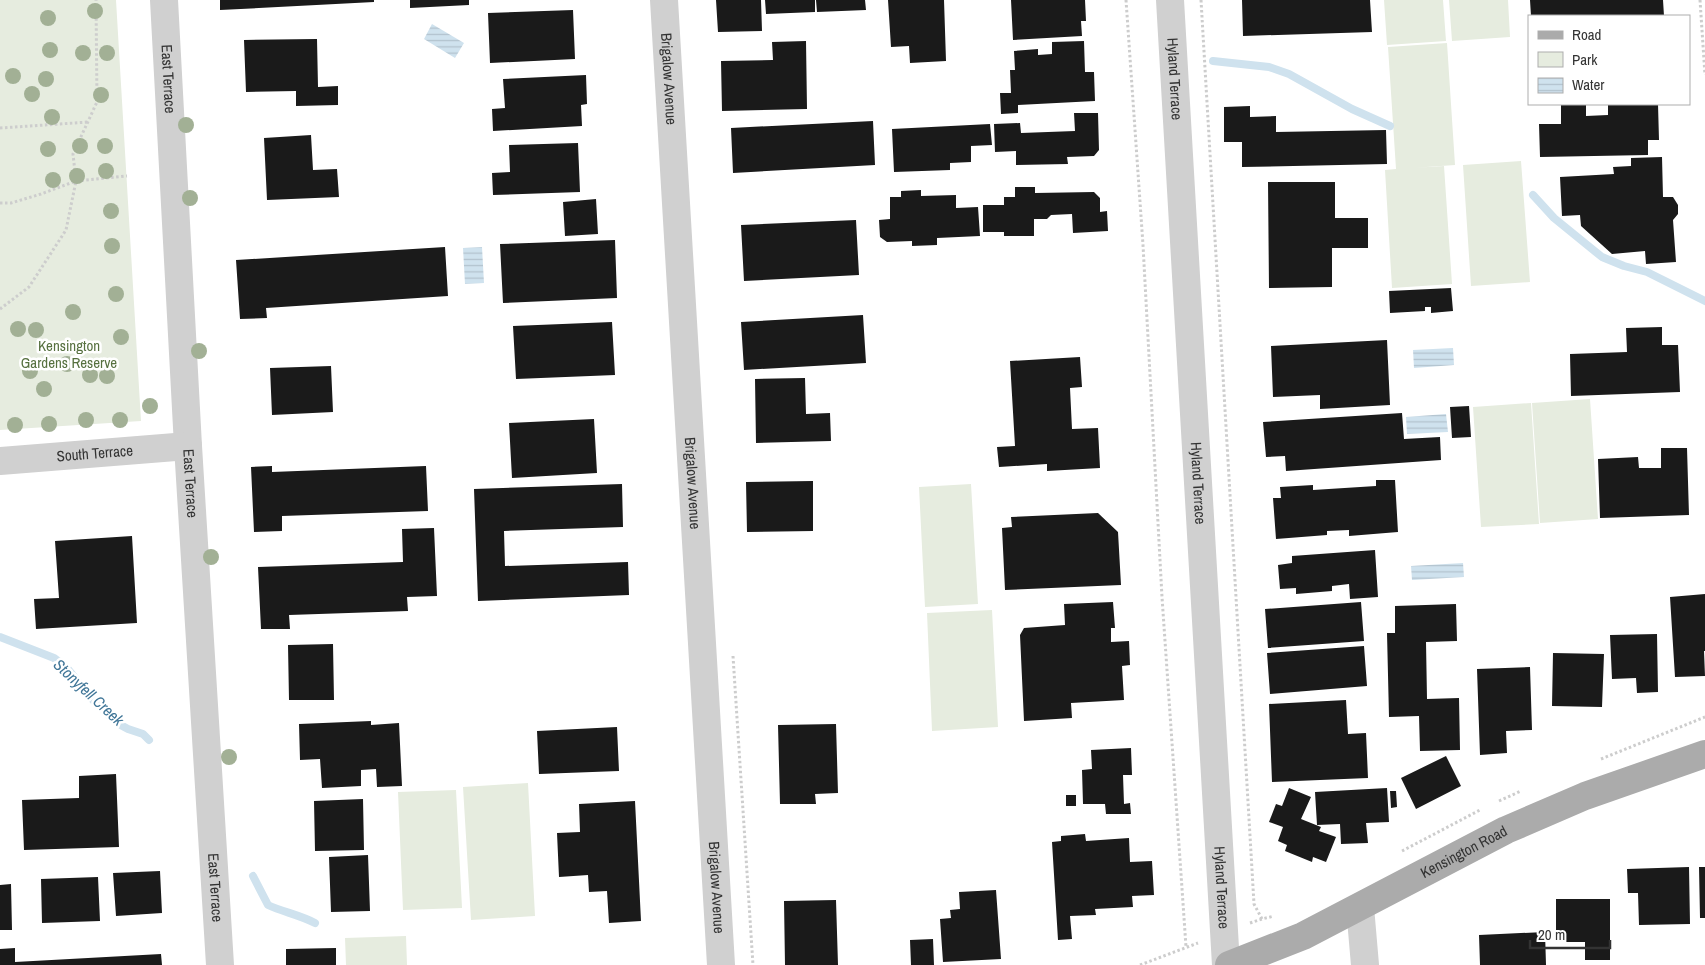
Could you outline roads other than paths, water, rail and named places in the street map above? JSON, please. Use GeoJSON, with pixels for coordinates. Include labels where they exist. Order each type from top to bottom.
{"type":"FeatureCollection","features":[{"type":"Feature","properties":{"kind":"main road","name":"Kensington Road"},"geometry":{"type":"LineString","coordinates":[[1227,965],[1303,936],[1506,830],[1585,796],[1705,754]]}},
{"type":"Feature","properties":{"kind":"street","name":"East Terrace"},"geometry":{"type":"LineString","coordinates":[[164,0],[188,446],[220,965]]}},
{"type":"Feature","properties":{"kind":"street","name":"Brigalow Avenue"},"geometry":{"type":"LineString","coordinates":[[664,0],[721,965]]}},
{"type":"Feature","properties":{"kind":"street","name":"Hyland Terrace"},"geometry":{"type":"LineString","coordinates":[[1170,0],[1227,965]]}},
{"type":"Feature","properties":{"kind":"street","name":"South Terrace"},"geometry":{"type":"LineString","coordinates":[[0,461],[188,446]]}},
{"type":"Feature","properties":{"kind":"street"},"geometry":{"type":"LineString","coordinates":[[1360,907],[1365,965]]}},
{"type":"Feature","properties":{"kind":"water"},"geometry":{"type":"Polygon","coordinates":[[[432,24],[464,43],[455,58],[424,39],[432,24]]]}},
{"type":"Feature","properties":{"kind":"water"},"geometry":{"type":"Polygon","coordinates":[[[482,247],[484,283],[465,284],[463,248],[482,247]]]}},
{"type":"Feature","properties":{"kind":"water"},"geometry":{"type":"Polygon","coordinates":[[[1453,348],[1454,365],[1414,368],[1413,350],[1453,348]]]}},
{"type":"Feature","properties":{"kind":"water"},"geometry":{"type":"Polygon","coordinates":[[[1446,414],[1448,432],[1407,434],[1406,417],[1446,414]]]}},
{"type":"Feature","properties":{"kind":"water"},"geometry":{"type":"Polygon","coordinates":[[[1463,563],[1464,577],[1412,580],[1411,566],[1463,563]]]}},
{"type":"Feature","properties":{"kind":"waterway"},"geometry":{"type":"LineString","coordinates":[[1213,61],[1269,67],[1289,74],[1352,109],[1390,126]]}},
{"type":"Feature","properties":{"kind":"waterway"},"geometry":{"type":"LineString","coordinates":[[1533,195],[1554,218],[1602,257],[1624,266],[1647,272],[1705,301]]}},
{"type":"Feature","properties":{"kind":"waterway","name":"Stonyfell Creek"},"geometry":{"type":"LineString","coordinates":[[0,637],[54,658],[67,668],[93,700],[117,723],[143,734],[149,740]]}},
{"type":"Feature","properties":{"kind":"waterway","name":"Stonyfell Creek"},"geometry":{"type":"LineString","coordinates":[[253,876],[268,905],[315,923]]}},
{"type":"Feature","properties":{"kind":"park label","name":"Kensington Gardens Reserve"},"geometry":{"type":"Point","coordinates":[69,354]}}]}
